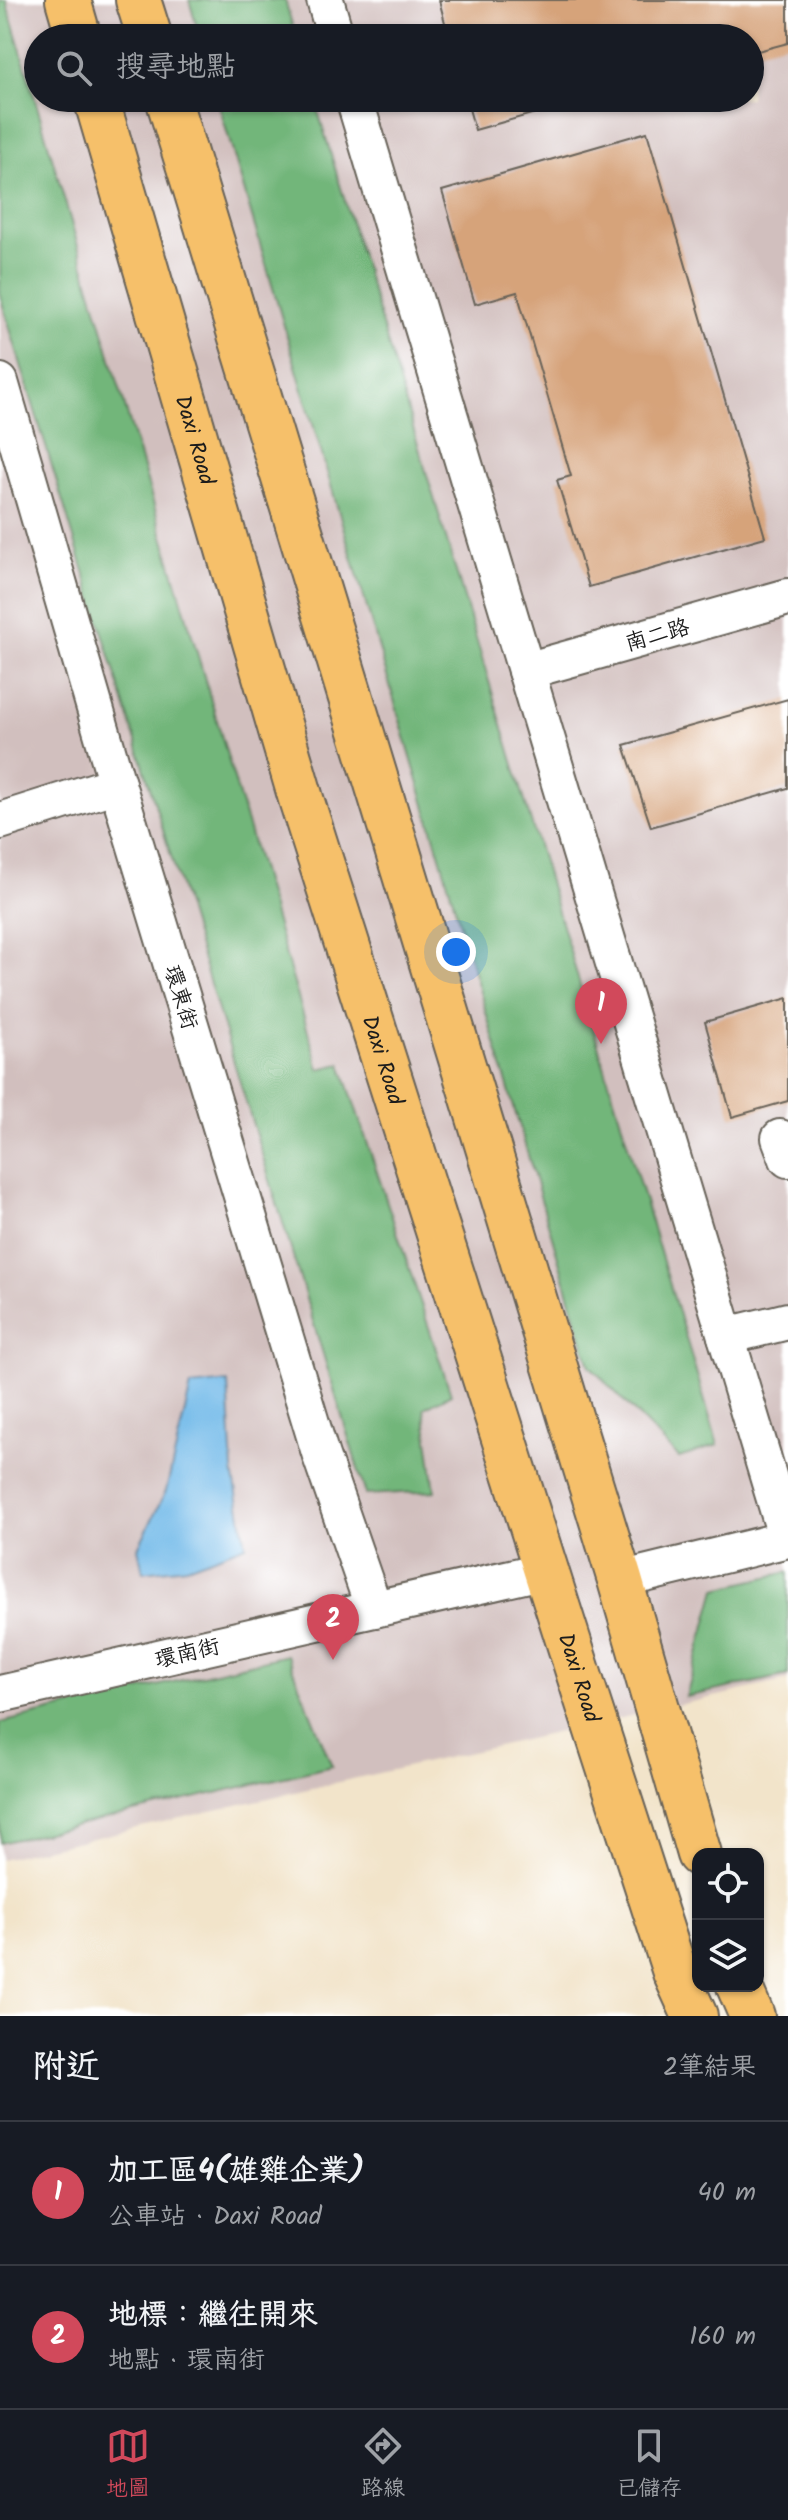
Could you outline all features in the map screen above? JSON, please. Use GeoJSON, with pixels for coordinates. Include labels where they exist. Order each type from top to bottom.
{"type":"FeatureCollection","features":[{"type":"Feature","properties":{"kind":"main road"},"geometry":{"type":"LineString","coordinates":[[68,0],[75,24]]}},
{"type":"Feature","properties":{"kind":"main road"},"geometry":{"type":"LineString","coordinates":[[138,0],[146,24]]}},
{"type":"Feature","properties":{"kind":"main road","name":"Daxi Road"},"geometry":{"type":"LineString","coordinates":[[100,112],[301,799],[675,1972],[695,2016]]}},
{"type":"Feature","properties":{"kind":"main road"},"geometry":{"type":"LineString","coordinates":[[172,112],[620,1580],[697,1848]]}},
{"type":"Feature","properties":{"kind":"main road"},"geometry":{"type":"LineString","coordinates":[[742,1992],[752,2016]]}},
{"type":"Feature","properties":{"kind":"street"},"geometry":{"type":"LineString","coordinates":[[325,0],[332,24]]}},
{"type":"Feature","properties":{"kind":"street"},"geometry":{"type":"LineString","coordinates":[[358,112],[788,1539],[620,1580]]}},
{"type":"Feature","properties":{"kind":"street","name":"環東街"},"geometry":{"type":"LineString","coordinates":[[0,382],[117,784],[317,1440],[374,1609]]}},
{"type":"Feature","properties":{"kind":"street","name":"南二路"},"geometry":{"type":"LineString","coordinates":[[526,671],[788,597]]}},
{"type":"Feature","properties":{"kind":"street"},"geometry":{"type":"LineString","coordinates":[[0,821],[117,784]]}},
{"type":"Feature","properties":{"kind":"street"},"geometry":{"type":"LineString","coordinates":[[726,1336],[788,1321]]}},
{"type":"Feature","properties":{"kind":"street","name":"環南街"},"geometry":{"type":"LineString","coordinates":[[0,1694],[546,1570]]}},
{"type":"Feature","properties":{"kind":"shaded area"},"geometry":{"type":"Polygon","coordinates":[[[0,0],[788,0],[788,1680],[0,1859],[0,0]]]}},
{"type":"Feature","properties":{"kind":"green space"},"geometry":{"type":"Polygon","coordinates":[[[0,0],[6,0],[24,61],[24,112],[39,112],[319,1069],[341,1064],[451,1394],[424,1408],[435,1491],[366,1495],[0,296],[0,0]]]}},
{"type":"Feature","properties":{"kind":"green space"},"geometry":{"type":"Polygon","coordinates":[[[189,0],[285,0],[292,24],[196,24],[189,0]]]}},
{"type":"Feature","properties":{"kind":"green space"},"geometry":{"type":"Polygon","coordinates":[[[221,112],[318,112],[718,1445],[679,1458],[590,1366],[221,112]]]}},
{"type":"Feature","properties":{"kind":"green space"},"geometry":{"type":"Polygon","coordinates":[[[788,1572],[788,1675],[686,1697],[716,1589],[788,1572]]]}},
{"type":"Feature","properties":{"kind":"green space"},"geometry":{"type":"Polygon","coordinates":[[[287,1655],[332,1766],[0,1843],[0,1723],[287,1655]]]}},
{"type":"Feature","properties":{"kind":"water"},"geometry":{"type":"Polygon","coordinates":[[[228,1382],[233,1471],[246,1545],[187,1567],[143,1572],[138,1548],[166,1491],[191,1386],[228,1382]]]}},
{"type":"Feature","properties":{"kind":"building"},"geometry":{"type":"Polygon","coordinates":[[[439,0],[788,0],[788,43],[764,49],[764,24],[445,24],[439,0]]]}},
{"type":"Feature","properties":{"kind":"building"},"geometry":{"type":"Polygon","coordinates":[[[470,112],[539,112],[475,130],[470,112]]]}},
{"type":"Feature","properties":{"kind":"building"},"geometry":{"type":"Polygon","coordinates":[[[647,132],[765,537],[589,587],[557,480],[571,476],[517,292],[475,304],[442,191],[647,132]]]}},
{"type":"Feature","properties":{"kind":"building"},"geometry":{"type":"Polygon","coordinates":[[[788,699],[788,788],[651,827],[624,745],[788,699]]]}},
{"type":"Feature","properties":{"kind":"building"},"geometry":{"type":"Polygon","coordinates":[[[788,998],[788,1101],[732,1117],[705,1022],[788,998]]]}},
{"type":"Feature","properties":{"kind":"place","name":"加工區4(雄雞企業)"},"geometry":{"type":"Point","coordinates":[601,1044]}},
{"type":"Feature","properties":{"kind":"place","name":"地標：繼往開來"},"geometry":{"type":"Point","coordinates":[333,1660]}}]}
